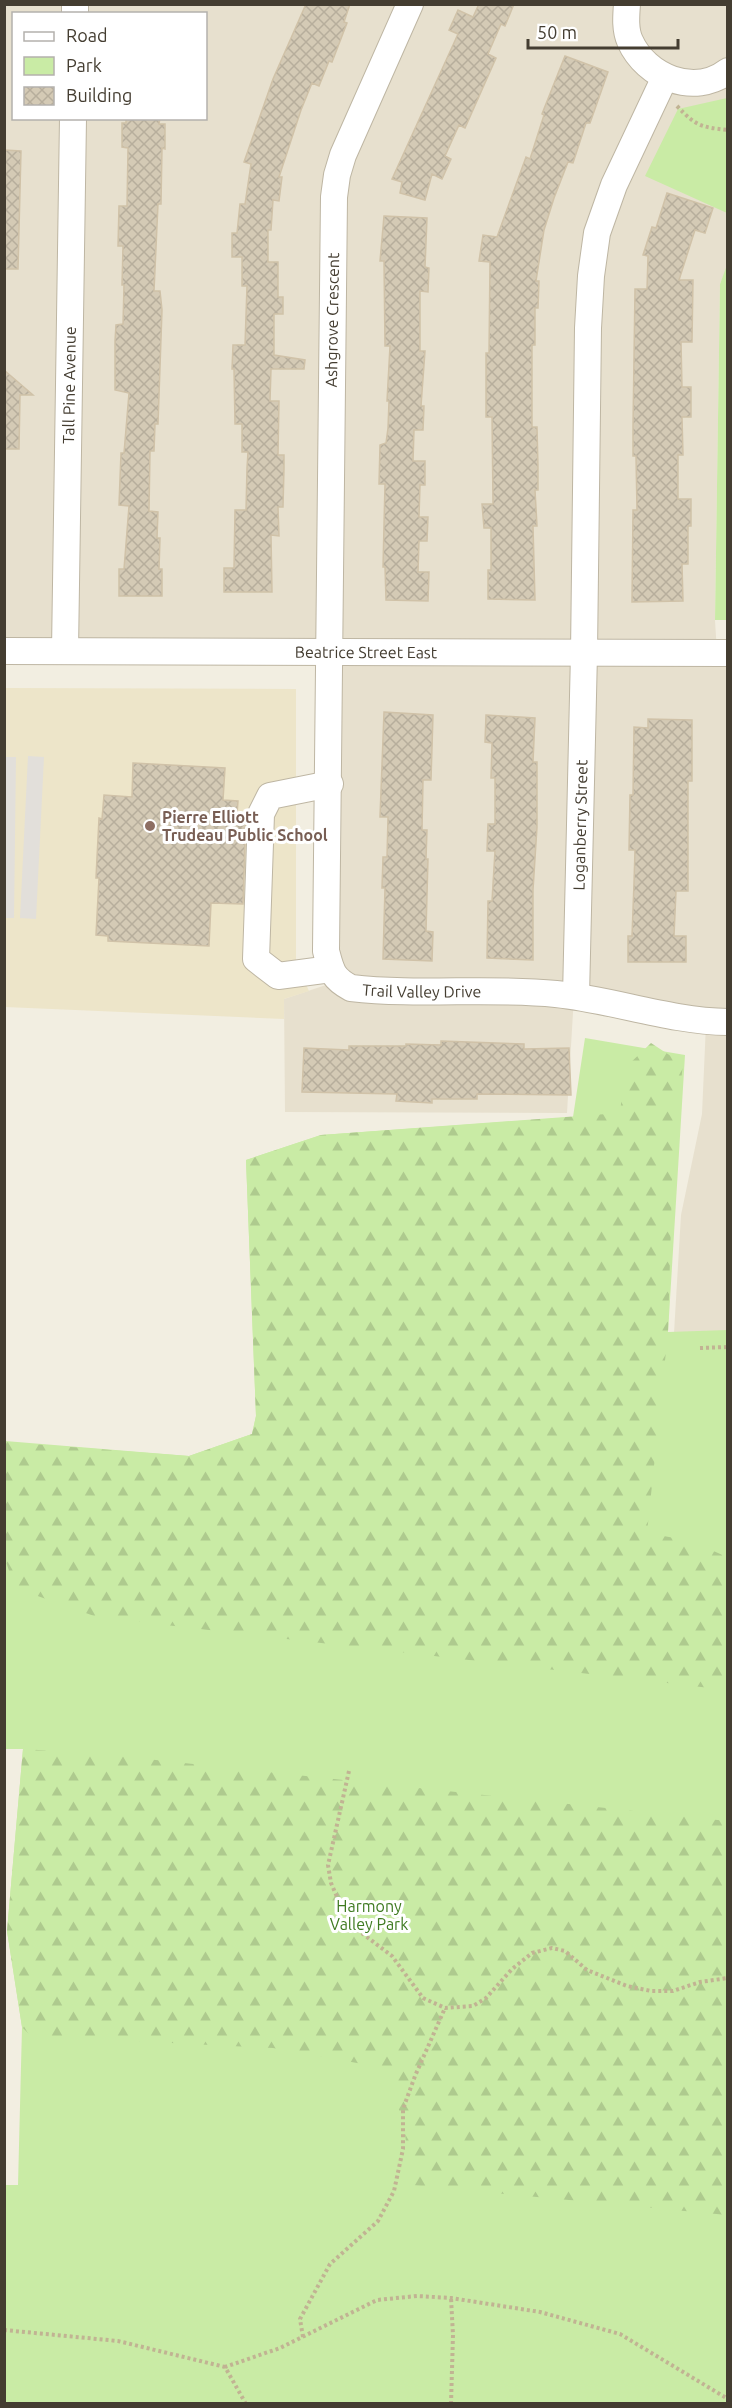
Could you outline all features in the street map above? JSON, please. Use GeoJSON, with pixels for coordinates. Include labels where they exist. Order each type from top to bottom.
{"type":"FeatureCollection","features":[{"type":"Feature","properties":{"kind":"street","name":"Ashgrove Crescent"},"geometry":{"type":"LineString","coordinates":[[331,652],[329,513],[335,186],[346,145],[410,4]]}},
{"type":"Feature","properties":{"kind":"street"},"geometry":{"type":"LineString","coordinates":[[627,4],[626,22],[629,39],[637,55],[650,68],[665,77],[684,82],[704,81],[728,71]]}},
{"type":"Feature","properties":{"kind":"street"},"geometry":{"type":"LineString","coordinates":[[584,653],[588,328],[591,276],[597,233],[614,185],[665,77]]}},
{"type":"Feature","properties":{"kind":"street","name":"Tall Pine Avenue"},"geometry":{"type":"LineString","coordinates":[[66,651],[73,120]]}},
{"type":"Feature","properties":{"kind":"street","name":"Beatrice Street East"},"geometry":{"type":"LineString","coordinates":[[4,651],[728,653]]}},
{"type":"Feature","properties":{"kind":"street"},"geometry":{"type":"LineString","coordinates":[[330,784],[270,796],[261,814],[256,959],[278,975],[331,969],[326,951],[330,784],[331,652]]}},
{"type":"Feature","properties":{"kind":"street","name":"Loganberry Street"},"geometry":{"type":"LineString","coordinates":[[576,996],[584,653]]}},
{"type":"Feature","properties":{"kind":"street","name":"Trail Valley Drive"},"geometry":{"type":"LineString","coordinates":[[331,969],[338,981],[351,988],[533,992],[576,996],[688,1019],[728,1022]]}},
{"type":"Feature","properties":{"kind":"path"},"geometry":{"type":"LineString","coordinates":[[677,106],[692,122],[705,128],[728,130]]}},
{"type":"Feature","properties":{"kind":"path"},"geometry":{"type":"LineString","coordinates":[[700,1347],[728,1347]]}},
{"type":"Feature","properties":{"kind":"path"},"geometry":{"type":"LineString","coordinates":[[349,1772],[328,1865],[331,1883],[341,1906],[359,1931],[392,1956],[423,1998],[446,2008],[473,2006],[486,1998],[512,1969],[532,1953],[552,1948],[565,1951],[587,1970],[627,1986],[651,1991],[673,1991],[700,1982],[728,1978]]}},
{"type":"Feature","properties":{"kind":"path"},"geometry":{"type":"LineString","coordinates":[[303,2337],[300,2319],[330,2264],[378,2222],[394,2191],[403,2149],[403,2109],[415,2076],[446,2008]]}},
{"type":"Feature","properties":{"kind":"path"},"geometry":{"type":"LineString","coordinates":[[4,2330],[118,2341],[225,2367],[280,2348],[377,2300],[417,2296],[451,2298],[530,2309],[620,2334],[728,2399]]}},
{"type":"Feature","properties":{"kind":"path"},"geometry":{"type":"LineString","coordinates":[[451,2298],[453,2335],[451,2403]]}},
{"type":"Feature","properties":{"kind":"path"},"geometry":{"type":"LineString","coordinates":[[225,2367],[246,2403]]}},
{"type":"Feature","properties":{"kind":"shaded area"},"geometry":{"type":"Polygon","coordinates":[[[5,5],[727,5],[728,265],[720,284],[715,620],[717,653],[728,653],[727,1331],[674,1333],[681,1215],[702,1114],[706,1024],[574,996],[567,1113],[285,1112],[284,999],[338,981],[331,652],[5,651],[5,5]]]}},
{"type":"Feature","properties":{"kind":"shaded area","name":"Pierre Elliott Trudeau Public School"},"geometry":{"type":"Polygon","coordinates":[[[5,688],[296,689],[296,963],[309,991],[284,999],[284,1019],[5,1007],[5,688]]]}},
{"type":"Feature","properties":{"kind":"shaded area"},"geometry":{"type":"Polygon","coordinates":[[[28,756],[44,757],[36,919],[20,918],[28,756]]]}},
{"type":"Feature","properties":{"kind":"shaded area"},"geometry":{"type":"Polygon","coordinates":[[[5,757],[16,757],[14,918],[5,918],[5,757]]]}},
{"type":"Feature","properties":{"kind":"green space"},"geometry":{"type":"Polygon","coordinates":[[[728,98],[727,213],[645,176],[678,109],[728,98]]]}},
{"type":"Feature","properties":{"kind":"green space"},"geometry":{"type":"Polygon","coordinates":[[[727,265],[728,620],[715,620],[720,284],[727,265]]]}},
{"type":"Feature","properties":{"kind":"green space","name":"Harmony Valley Park"},"geometry":{"type":"Polygon","coordinates":[[[585,1038],[685,1055],[668,1332],[728,1330],[727,2403],[5,2403],[4,2185],[18,2185],[22,2027],[7,1931],[23,1749],[5,1749],[5,1441],[189,1456],[252,1434],[256,1416],[246,1160],[321,1135],[573,1117],[585,1038]]]}},
{"type":"Feature","properties":{"kind":"green space"},"geometry":{"type":"Polygon","coordinates":[[[651,1043],[683,1064],[673,1150],[668,1332],[647,1533],[691,1541],[727,1557],[727,1690],[97,1617],[15,1588],[5,1559],[5,1442],[189,1456],[252,1434],[256,1416],[246,1160],[321,1135],[620,1113],[625,1068],[651,1043]]]}},
{"type":"Feature","properties":{"kind":"green space"},"geometry":{"type":"Polygon","coordinates":[[[23,1749],[100,1754],[727,1821],[727,2215],[411,2185],[404,2125],[385,2068],[273,2048],[31,2036],[22,2027],[7,1931],[23,1749]]]}},
{"type":"Feature","properties":{"kind":"building"},"geometry":{"type":"Polygon","coordinates":[[[306,4],[350,4],[344,22],[347,23],[332,62],[329,61],[319,86],[312,83],[301,110],[279,177],[282,177],[279,201],[273,200],[271,230],[268,230],[268,262],[278,262],[278,297],[283,297],[283,314],[274,314],[274,355],[305,360],[304,369],[271,369],[270,401],[279,401],[278,455],[284,455],[283,507],[278,507],[279,536],[271,535],[272,592],[224,592],[224,568],[234,568],[235,510],[246,510],[248,452],[242,452],[242,424],[235,424],[234,369],[232,369],[233,345],[245,345],[247,286],[242,286],[242,257],[232,257],[232,233],[237,233],[240,204],[245,204],[251,164],[244,162],[273,79],[306,4]]]}},
{"type":"Feature","properties":{"kind":"building"},"geometry":{"type":"Polygon","coordinates":[[[479,4],[514,4],[505,26],[501,24],[488,54],[496,58],[465,128],[459,125],[445,156],[451,159],[442,179],[432,174],[425,200],[400,193],[402,182],[392,179],[458,34],[449,30],[458,10],[473,17],[479,4]]]}},
{"type":"Feature","properties":{"kind":"building"},"geometry":{"type":"Polygon","coordinates":[[[565,56],[608,72],[590,123],[586,123],[573,163],[568,162],[554,198],[544,230],[536,281],[539,281],[538,308],[535,308],[535,345],[532,345],[532,427],[537,427],[538,467],[538,490],[535,490],[537,526],[533,526],[535,600],[488,599],[491,528],[484,528],[482,504],[493,504],[492,417],[486,417],[490,262],[479,261],[483,235],[497,237],[526,157],[530,159],[544,115],[542,114],[565,56]]]}},
{"type":"Feature","properties":{"kind":"building"},"geometry":{"type":"Polygon","coordinates":[[[126,120],[160,120],[159,124],[165,124],[154,291],[160,291],[162,310],[158,424],[155,424],[154,451],[150,451],[149,511],[158,512],[157,538],[160,538],[159,569],[162,569],[162,596],[119,596],[119,569],[124,569],[129,506],[119,505],[121,453],[124,453],[129,393],[115,390],[116,325],[123,324],[123,246],[118,246],[119,206],[127,206],[128,148],[122,147],[122,123],[126,123],[126,120]]]}},
{"type":"Feature","properties":{"kind":"building"},"geometry":{"type":"Polygon","coordinates":[[[4,150],[21,151],[18,269],[4,269],[4,150]]]}},
{"type":"Feature","properties":{"kind":"building"},"geometry":{"type":"Polygon","coordinates":[[[667,193],[713,208],[705,233],[695,230],[679,280],[693,280],[692,342],[681,342],[682,387],[691,387],[691,417],[682,417],[683,455],[678,455],[678,499],[691,499],[688,564],[682,564],[683,601],[632,602],[633,510],[637,510],[636,456],[633,456],[635,289],[647,289],[648,256],[643,255],[652,227],[656,228],[667,193]]]}},
{"type":"Feature","properties":{"kind":"building"},"geometry":{"type":"Polygon","coordinates":[[[384,216],[427,218],[425,267],[429,268],[428,292],[420,291],[420,351],[425,351],[421,406],[424,406],[423,430],[414,430],[413,461],[425,461],[425,485],[420,485],[419,517],[428,517],[427,541],[419,541],[418,572],[429,572],[428,601],[386,600],[385,567],[383,567],[385,484],[379,484],[380,445],[386,443],[389,401],[387,401],[390,346],[385,346],[384,261],[380,261],[384,216]]]}},
{"type":"Feature","properties":{"kind":"building"},"geometry":{"type":"Polygon","coordinates":[[[4,370],[33,395],[20,395],[19,449],[4,449],[4,370]]]}},
{"type":"Feature","properties":{"kind":"building"},"geometry":{"type":"Polygon","coordinates":[[[384,712],[433,715],[431,780],[423,780],[422,830],[427,830],[426,931],[433,932],[432,961],[383,959],[385,888],[382,888],[383,857],[387,857],[388,817],[380,817],[384,712]]]}},
{"type":"Feature","properties":{"kind":"building"},"geometry":{"type":"Polygon","coordinates":[[[486,715],[535,718],[533,762],[537,762],[537,827],[533,890],[533,960],[487,958],[488,901],[492,901],[495,851],[487,851],[488,824],[495,824],[495,778],[491,778],[492,743],[485,742],[486,715]]]}},
{"type":"Feature","properties":{"kind":"building"},"geometry":{"type":"Polygon","coordinates":[[[648,719],[692,720],[692,781],[688,781],[688,891],[676,891],[674,936],[686,936],[686,962],[628,962],[628,936],[632,936],[635,850],[629,850],[634,727],[648,728],[648,719]]]}},
{"type":"Feature","properties":{"kind":"building"},"geometry":{"type":"Polygon","coordinates":[[[133,763],[225,768],[223,800],[238,801],[237,814],[246,814],[243,904],[211,903],[209,946],[108,941],[108,936],[96,935],[99,818],[102,819],[104,795],[132,797],[133,763]]]}},
{"type":"Feature","properties":{"kind":"building"},"geometry":{"type":"Polygon","coordinates":[[[441,1041],[524,1044],[524,1049],[569,1048],[571,1095],[477,1094],[477,1099],[432,1099],[432,1103],[396,1101],[397,1094],[302,1092],[304,1048],[349,1050],[349,1046],[441,1045],[441,1041]]]}},
{"type":"Feature","properties":{"kind":"place","name":"Pierre Elliott Trudeau Public School"},"geometry":{"type":"Point","coordinates":[150,826]}}]}
